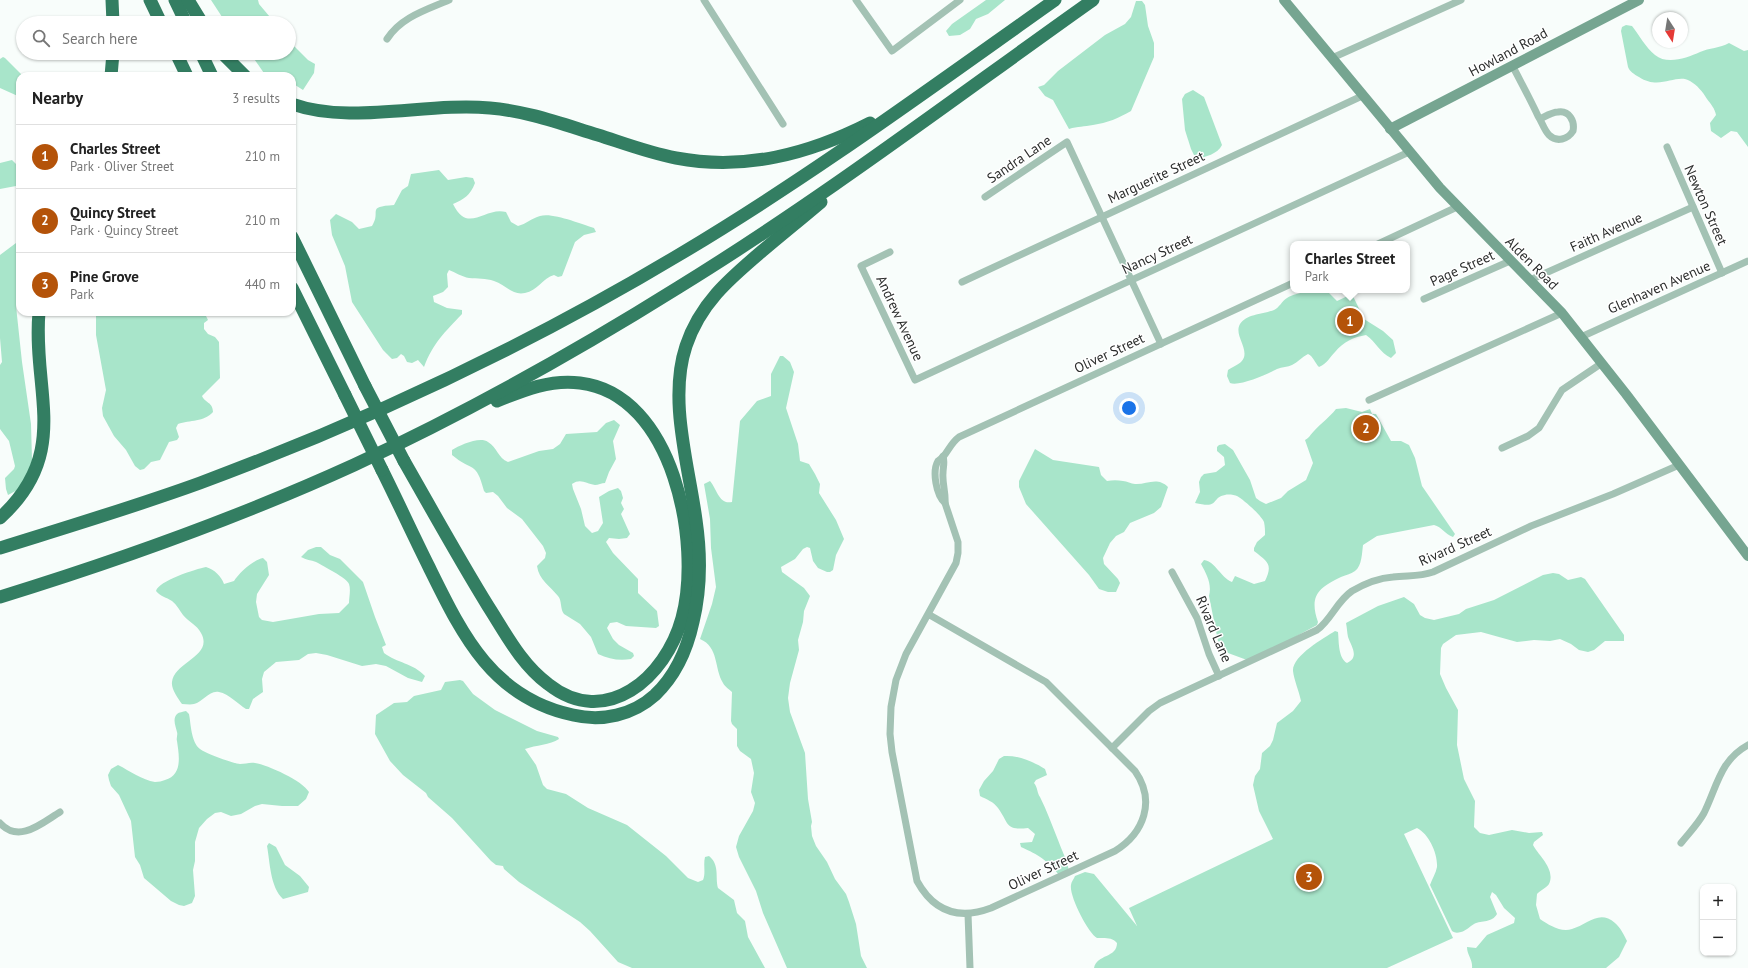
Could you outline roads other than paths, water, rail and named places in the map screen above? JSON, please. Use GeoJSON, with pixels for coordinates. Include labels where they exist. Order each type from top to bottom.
{"type":"FeatureCollection","features":[{"type":"Feature","properties":{"kind":"highway"},"geometry":{"type":"LineString","coordinates":[[112,0],[113,16]]}},
{"type":"Feature","properties":{"kind":"highway"},"geometry":{"type":"LineString","coordinates":[[150,0],[158,16]]}},
{"type":"Feature","properties":{"kind":"highway"},"geometry":{"type":"LineString","coordinates":[[175,0],[183,16]]}},
{"type":"Feature","properties":{"kind":"highway"},"geometry":{"type":"LineString","coordinates":[[188,0],[198,16]]}},
{"type":"Feature","properties":{"kind":"highway"},"geometry":{"type":"LineString","coordinates":[[0,548],[132,506],[244,466],[366,416],[483,362],[603,299],[692,248],[793,184],[915,100],[1055,0]]}},
{"type":"Feature","properties":{"kind":"highway"},"geometry":{"type":"LineString","coordinates":[[0,597],[122,556],[230,516],[332,474],[416,434],[544,367],[653,303],[749,242],[1093,0]]}},
{"type":"Feature","properties":{"kind":"highway"},"geometry":{"type":"LineString","coordinates":[[111,72],[112,60]]}},
{"type":"Feature","properties":{"kind":"highway"},"geometry":{"type":"LineString","coordinates":[[179,60],[185,72]]}},
{"type":"Feature","properties":{"kind":"highway"},"geometry":{"type":"LineString","coordinates":[[204,60],[210,72]]}},
{"type":"Feature","properties":{"kind":"highway"},"geometry":{"type":"LineString","coordinates":[[229,60],[240,72]]}},
{"type":"Feature","properties":{"kind":"highway"},"geometry":{"type":"LineString","coordinates":[[296,105],[333,112],[457,107],[503,109],[538,117],[674,158],[725,163],[763,160],[815,147],[854,131],[915,100]]}},
{"type":"Feature","properties":{"kind":"highway"},"geometry":{"type":"LineString","coordinates":[[296,296],[458,624],[479,656],[504,681],[535,701],[558,711],[580,717],[616,715],[630,711],[648,701],[671,677],[680,660],[692,628],[698,593],[700,569],[699,538],[682,430],[678,394],[680,370],[690,336],[707,305],[723,286],[870,158]]}},
{"type":"Feature","properties":{"kind":"highway"},"geometry":{"type":"LineString","coordinates":[[296,245],[365,386],[404,461],[458,556],[526,664],[542,680],[557,691],[576,699],[586,701],[605,700],[624,695],[649,677],[670,648],[682,618],[688,583],[688,544],[682,503],[669,463],[648,427],[631,407],[612,393],[590,385],[577,382],[554,382],[514,394],[416,434]]}},
{"type":"Feature","properties":{"kind":"highway"},"geometry":{"type":"LineString","coordinates":[[0,518],[15,502],[27,484],[37,465],[42,447],[45,419],[38,344],[39,316]]}},
{"type":"Feature","properties":{"kind":"main road","name":"Alden Road"},"geometry":{"type":"LineString","coordinates":[[1286,0],[1362,96],[1458,208],[1562,314],[1602,363],[1748,556]]}},
{"type":"Feature","properties":{"kind":"main road","name":"Howland Road"},"geometry":{"type":"LineString","coordinates":[[1390,129],[1639,0]]}},
{"type":"Feature","properties":{"kind":"street"},"geometry":{"type":"LineString","coordinates":[[388,39],[393,30],[403,21],[449,0]]}},
{"type":"Feature","properties":{"kind":"street"},"geometry":{"type":"LineString","coordinates":[[704,0],[783,124]]}},
{"type":"Feature","properties":{"kind":"street"},"geometry":{"type":"LineString","coordinates":[[856,0],[892,51],[960,0]]}},
{"type":"Feature","properties":{"kind":"street"},"geometry":{"type":"LineString","coordinates":[[1332,58],[1461,0]]}},
{"type":"Feature","properties":{"kind":"street"},"geometry":{"type":"LineString","coordinates":[[1512,65],[1540,119],[1549,135],[1556,139],[1565,139],[1573,131],[1572,119],[1563,112],[1557,112],[1540,119]]}},
{"type":"Feature","properties":{"kind":"street","name":"Marguerite Street"},"geometry":{"type":"LineString","coordinates":[[962,282],[1362,96]]}},
{"type":"Feature","properties":{"kind":"street","name":"Sandra Lane"},"geometry":{"type":"LineString","coordinates":[[985,197],[1067,142],[1102,217]]}},
{"type":"Feature","properties":{"kind":"street","name":"Newton Street"},"geometry":{"type":"LineString","coordinates":[[1667,147],[1722,273]]}},
{"type":"Feature","properties":{"kind":"street","name":"Nancy Street"},"geometry":{"type":"LineString","coordinates":[[915,380],[1409,152]]}},
{"type":"Feature","properties":{"kind":"street","name":"Faith Avenue"},"geometry":{"type":"LineString","coordinates":[[1530,280],[1693,207]]}},
{"type":"Feature","properties":{"kind":"street"},"geometry":{"type":"LineString","coordinates":[[1385,241],[1458,208]]}},
{"type":"Feature","properties":{"kind":"street"},"geometry":{"type":"LineString","coordinates":[[1102,217],[1161,344]]}},
{"type":"Feature","properties":{"kind":"street","name":"Andrew Avenue"},"geometry":{"type":"LineString","coordinates":[[890,252],[861,266],[915,380]]}},
{"type":"Feature","properties":{"kind":"street","name":"Page Street"},"geometry":{"type":"LineString","coordinates":[[1424,298],[1510,261]]}},
{"type":"Feature","properties":{"kind":"street","name":"Glenhaven Avenue"},"geometry":{"type":"LineString","coordinates":[[1581,337],[1748,261]]}},
{"type":"Feature","properties":{"kind":"street","name":"Oliver Street"},"geometry":{"type":"LineString","coordinates":[[928,614],[1046,682],[1135,771],[1143,788],[1145,801],[1144,815],[1134,836],[1115,851],[991,908],[968,914],[950,912],[938,906],[928,897],[917,881],[892,748],[891,707],[896,680],[906,654],[928,614],[952,574],[958,558],[956,537],[945,503],[940,498],[936,480],[938,461],[944,456],[952,444],[964,434],[1290,284]]}},
{"type":"Feature","properties":{"kind":"street"},"geometry":{"type":"LineString","coordinates":[[1369,400],[1562,314]]}},
{"type":"Feature","properties":{"kind":"street"},"geometry":{"type":"LineString","coordinates":[[1502,448],[1528,436],[1539,428],[1562,390],[1602,363]]}},
{"type":"Feature","properties":{"kind":"street","name":"Rivard Street"},"geometry":{"type":"LineString","coordinates":[[1112,748],[1155,707],[1317,630],[1330,619],[1348,595],[1368,583],[1386,577],[1419,577],[1433,572],[1531,526],[1606,497],[1679,465]]}},
{"type":"Feature","properties":{"kind":"street","name":"Rivard Lane"},"geometry":{"type":"LineString","coordinates":[[1172,572],[1197,618],[1209,654],[1219,676]]}},
{"type":"Feature","properties":{"kind":"street"},"geometry":{"type":"LineString","coordinates":[[1681,843],[1703,814],[1725,765],[1739,750],[1748,745]]}},
{"type":"Feature","properties":{"kind":"street"},"geometry":{"type":"LineString","coordinates":[[0,823],[8,830],[18,833],[35,828],[60,812]]}},
{"type":"Feature","properties":{"kind":"street"},"geometry":{"type":"LineString","coordinates":[[968,914],[970,968]]}},
{"type":"Feature","properties":{"kind":"place","name":"Charles Street"},"geometry":{"type":"Point","coordinates":[1350,321]}},
{"type":"Feature","properties":{"kind":"place","name":"Quincy Street"},"geometry":{"type":"Point","coordinates":[1366,428]}},
{"type":"Feature","properties":{"kind":"place","name":"Pine Grove"},"geometry":{"type":"Point","coordinates":[1309,877]}}]}
